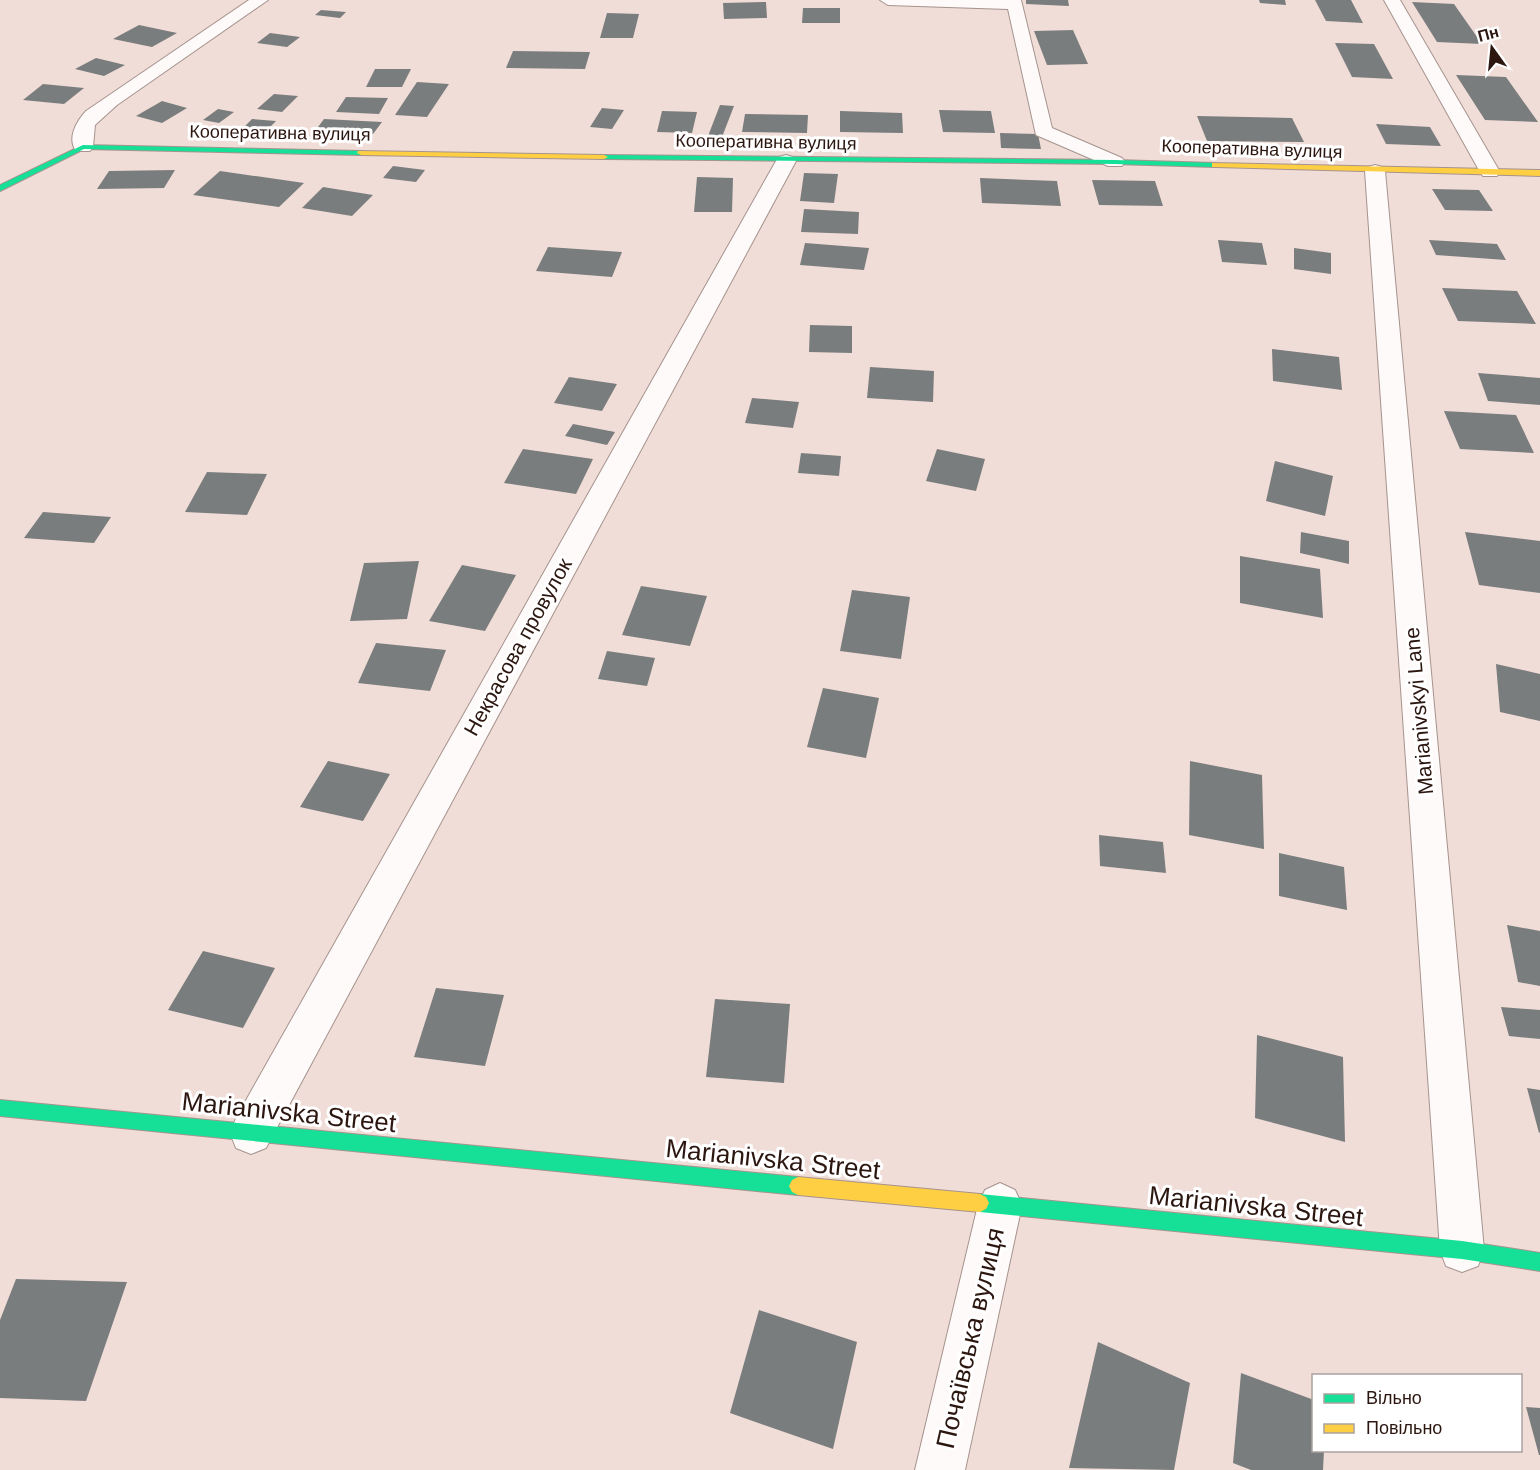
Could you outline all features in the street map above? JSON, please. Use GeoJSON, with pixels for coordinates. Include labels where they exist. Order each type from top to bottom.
{"type":"FeatureCollection","features":[{"type":"Feature","properties":{"kind":"street"},"geometry":{"type":"LineString","coordinates":[[83,147],[81,131],[95,114],[260,0]]}},
{"type":"Feature","properties":{"kind":"street"},"geometry":{"type":"LineString","coordinates":[[888,0],[1014,2],[1020,17],[1044,131],[1115,162]]}},
{"type":"Feature","properties":{"kind":"street"},"geometry":{"type":"LineString","coordinates":[[1392,0],[1490,172]]}},
{"type":"Feature","properties":{"kind":"street","name":"Кооперативна вулиця"},"geometry":{"type":"LineString","coordinates":[[0,188],[83,147],[786,161],[1115,162],[1376,171],[1540,173]]}},
{"type":"Feature","properties":{"kind":"street","name":"Некрасова провулок"},"geometry":{"type":"LineString","coordinates":[[251,1133],[786,161]]}},
{"type":"Feature","properties":{"kind":"street","name":"Marianivskyi Lane"},"geometry":{"type":"LineString","coordinates":[[1376,171],[1462,1251]]}},
{"type":"Feature","properties":{"kind":"street","name":"Marianivska Street"},"geometry":{"type":"LineString","coordinates":[[0,1108],[1462,1251],[1540,1262]]}},
{"type":"Feature","properties":{"kind":"street","name":"Почаївська вулиця"},"geometry":{"type":"LineString","coordinates":[[940,1470],[1000,1205]]}},
{"type":"Feature","properties":{"kind":"building"},"geometry":{"type":"Polygon","coordinates":[[[1026,0],[1068,0],[1069,6],[1026,4],[1026,0]]]}},
{"type":"Feature","properties":{"kind":"building"},"geometry":{"type":"Polygon","coordinates":[[[1259,0],[1285,0],[1286,5],[1260,3],[1259,0]]]}},
{"type":"Feature","properties":{"kind":"building"},"geometry":{"type":"Polygon","coordinates":[[[1315,0],[1351,0],[1363,23],[1326,21],[1315,0]]]}},
{"type":"Feature","properties":{"kind":"building"},"geometry":{"type":"Polygon","coordinates":[[[766,2],[767,18],[724,19],[723,3],[766,2]]]}},
{"type":"Feature","properties":{"kind":"building"},"geometry":{"type":"Polygon","coordinates":[[[1412,2],[1454,4],[1482,44],[1437,42],[1412,2]]]}},
{"type":"Feature","properties":{"kind":"building"},"geometry":{"type":"Polygon","coordinates":[[[803,8],[840,8],[840,23],[802,23],[803,8]]]}},
{"type":"Feature","properties":{"kind":"building"},"geometry":{"type":"Polygon","coordinates":[[[321,10],[346,12],[340,18],[315,15],[321,10]]]}},
{"type":"Feature","properties":{"kind":"building"},"geometry":{"type":"Polygon","coordinates":[[[607,13],[639,14],[633,38],[600,38],[607,13]]]}},
{"type":"Feature","properties":{"kind":"building"},"geometry":{"type":"Polygon","coordinates":[[[139,25],[177,33],[152,47],[113,39],[139,25]]]}},
{"type":"Feature","properties":{"kind":"building"},"geometry":{"type":"Polygon","coordinates":[[[1073,30],[1088,64],[1047,65],[1034,31],[1073,30]]]}},
{"type":"Feature","properties":{"kind":"building"},"geometry":{"type":"Polygon","coordinates":[[[270,33],[300,37],[287,47],[257,43],[270,33]]]}},
{"type":"Feature","properties":{"kind":"building"},"geometry":{"type":"Polygon","coordinates":[[[1335,43],[1374,44],[1393,79],[1352,77],[1335,43]]]}},
{"type":"Feature","properties":{"kind":"building"},"geometry":{"type":"Polygon","coordinates":[[[513,51],[590,52],[585,69],[506,68],[513,51]]]}},
{"type":"Feature","properties":{"kind":"building"},"geometry":{"type":"Polygon","coordinates":[[[96,58],[125,65],[104,76],[75,69],[96,58]]]}},
{"type":"Feature","properties":{"kind":"building"},"geometry":{"type":"Polygon","coordinates":[[[375,69],[411,69],[402,87],[366,87],[375,69]]]}},
{"type":"Feature","properties":{"kind":"building"},"geometry":{"type":"Polygon","coordinates":[[[1456,75],[1506,77],[1538,122],[1485,120],[1456,75]]]}},
{"type":"Feature","properties":{"kind":"building"},"geometry":{"type":"Polygon","coordinates":[[[417,82],[449,84],[427,117],[395,115],[417,82]]]}},
{"type":"Feature","properties":{"kind":"building"},"geometry":{"type":"Polygon","coordinates":[[[43,84],[84,88],[64,104],[23,100],[43,84]]]}},
{"type":"Feature","properties":{"kind":"building"},"geometry":{"type":"Polygon","coordinates":[[[274,94],[298,96],[282,112],[257,109],[274,94]]]}},
{"type":"Feature","properties":{"kind":"building"},"geometry":{"type":"Polygon","coordinates":[[[346,97],[388,98],[379,114],[336,112],[346,97]]]}},
{"type":"Feature","properties":{"kind":"building"},"geometry":{"type":"Polygon","coordinates":[[[162,101],[187,108],[162,123],[136,116],[162,101]]]}},
{"type":"Feature","properties":{"kind":"building"},"geometry":{"type":"Polygon","coordinates":[[[720,105],[734,106],[722,137],[708,136],[720,105]]]}},
{"type":"Feature","properties":{"kind":"building"},"geometry":{"type":"Polygon","coordinates":[[[602,108],[624,110],[612,129],[590,127],[602,108]]]}},
{"type":"Feature","properties":{"kind":"building"},"geometry":{"type":"Polygon","coordinates":[[[218,109],[234,112],[219,123],[203,120],[218,109]]]}},
{"type":"Feature","properties":{"kind":"building"},"geometry":{"type":"Polygon","coordinates":[[[939,110],[991,111],[995,133],[943,132],[939,110]]]}},
{"type":"Feature","properties":{"kind":"building"},"geometry":{"type":"Polygon","coordinates":[[[662,111],[697,112],[692,133],[657,132],[662,111]]]}},
{"type":"Feature","properties":{"kind":"building"},"geometry":{"type":"Polygon","coordinates":[[[840,111],[902,113],[903,133],[840,132],[840,111]]]}},
{"type":"Feature","properties":{"kind":"building"},"geometry":{"type":"Polygon","coordinates":[[[745,114],[808,115],[807,133],[742,132],[745,114]]]}},
{"type":"Feature","properties":{"kind":"building"},"geometry":{"type":"Polygon","coordinates":[[[1197,116],[1292,118],[1304,142],[1207,141],[1197,116]]]}},
{"type":"Feature","properties":{"kind":"building"},"geometry":{"type":"Polygon","coordinates":[[[252,119],[276,121],[266,131],[243,128],[252,119]]]}},
{"type":"Feature","properties":{"kind":"building"},"geometry":{"type":"Polygon","coordinates":[[[324,119],[382,122],[373,134],[315,131],[324,119]]]}},
{"type":"Feature","properties":{"kind":"building"},"geometry":{"type":"Polygon","coordinates":[[[1376,124],[1430,127],[1441,146],[1386,144],[1376,124]]]}},
{"type":"Feature","properties":{"kind":"building"},"geometry":{"type":"Polygon","coordinates":[[[1000,133],[1038,134],[1041,149],[1001,148],[1000,133]]]}},
{"type":"Feature","properties":{"kind":"building"},"geometry":{"type":"Polygon","coordinates":[[[393,166],[425,170],[416,182],[383,178],[393,166]]]}},
{"type":"Feature","properties":{"kind":"building"},"geometry":{"type":"Polygon","coordinates":[[[175,170],[164,188],[97,189],[109,171],[175,170]]]}},
{"type":"Feature","properties":{"kind":"building"},"geometry":{"type":"Polygon","coordinates":[[[220,171],[304,183],[279,207],[193,195],[220,171]]]}},
{"type":"Feature","properties":{"kind":"building"},"geometry":{"type":"Polygon","coordinates":[[[804,173],[838,174],[834,203],[800,201],[804,173]]]}},
{"type":"Feature","properties":{"kind":"building"},"geometry":{"type":"Polygon","coordinates":[[[697,177],[733,178],[732,212],[694,212],[697,177]]]}},
{"type":"Feature","properties":{"kind":"building"},"geometry":{"type":"Polygon","coordinates":[[[980,178],[1057,181],[1061,206],[982,203],[980,178]]]}},
{"type":"Feature","properties":{"kind":"building"},"geometry":{"type":"Polygon","coordinates":[[[1092,180],[1155,181],[1163,206],[1099,205],[1092,180]]]}},
{"type":"Feature","properties":{"kind":"building"},"geometry":{"type":"Polygon","coordinates":[[[323,187],[373,195],[352,216],[302,208],[323,187]]]}},
{"type":"Feature","properties":{"kind":"building"},"geometry":{"type":"Polygon","coordinates":[[[1432,189],[1479,190],[1493,211],[1445,210],[1432,189]]]}},
{"type":"Feature","properties":{"kind":"building"},"geometry":{"type":"Polygon","coordinates":[[[804,209],[859,212],[858,234],[801,232],[804,209]]]}},
{"type":"Feature","properties":{"kind":"building"},"geometry":{"type":"Polygon","coordinates":[[[1218,240],[1262,243],[1267,265],[1222,262],[1218,240]]]}},
{"type":"Feature","properties":{"kind":"building"},"geometry":{"type":"Polygon","coordinates":[[[1429,240],[1497,244],[1506,260],[1436,255],[1429,240]]]}},
{"type":"Feature","properties":{"kind":"building"},"geometry":{"type":"Polygon","coordinates":[[[805,243],[869,248],[864,270],[800,265],[805,243]]]}},
{"type":"Feature","properties":{"kind":"building"},"geometry":{"type":"Polygon","coordinates":[[[548,247],[622,252],[612,277],[536,271],[548,247]]]}},
{"type":"Feature","properties":{"kind":"building"},"geometry":{"type":"Polygon","coordinates":[[[1294,248],[1331,253],[1331,274],[1294,269],[1294,248]]]}},
{"type":"Feature","properties":{"kind":"building"},"geometry":{"type":"Polygon","coordinates":[[[1442,288],[1517,291],[1536,324],[1458,321],[1442,288]]]}},
{"type":"Feature","properties":{"kind":"building"},"geometry":{"type":"Polygon","coordinates":[[[810,325],[852,326],[852,353],[809,352],[810,325]]]}},
{"type":"Feature","properties":{"kind":"building"},"geometry":{"type":"Polygon","coordinates":[[[1272,349],[1339,357],[1342,390],[1273,381],[1272,349]]]}},
{"type":"Feature","properties":{"kind":"building"},"geometry":{"type":"Polygon","coordinates":[[[870,367],[934,371],[933,402],[867,398],[870,367]]]}},
{"type":"Feature","properties":{"kind":"building"},"geometry":{"type":"Polygon","coordinates":[[[1478,373],[1540,378],[1540,405],[1488,401],[1478,373]]]}},
{"type":"Feature","properties":{"kind":"building"},"geometry":{"type":"Polygon","coordinates":[[[569,377],[617,384],[602,411],[554,403],[569,377]]]}},
{"type":"Feature","properties":{"kind":"building"},"geometry":{"type":"Polygon","coordinates":[[[752,398],[799,402],[793,428],[745,423],[752,398]]]}},
{"type":"Feature","properties":{"kind":"building"},"geometry":{"type":"Polygon","coordinates":[[[1444,411],[1516,415],[1534,453],[1460,449],[1444,411]]]}},
{"type":"Feature","properties":{"kind":"building"},"geometry":{"type":"Polygon","coordinates":[[[573,424],[615,432],[607,445],[565,436],[573,424]]]}},
{"type":"Feature","properties":{"kind":"building"},"geometry":{"type":"Polygon","coordinates":[[[523,449],[593,459],[576,494],[504,483],[523,449]]]}},
{"type":"Feature","properties":{"kind":"building"},"geometry":{"type":"Polygon","coordinates":[[[937,449],[985,459],[976,491],[926,481],[937,449]]]}},
{"type":"Feature","properties":{"kind":"building"},"geometry":{"type":"Polygon","coordinates":[[[801,453],[841,456],[839,476],[798,473],[801,453]]]}},
{"type":"Feature","properties":{"kind":"building"},"geometry":{"type":"Polygon","coordinates":[[[1275,461],[1333,476],[1325,516],[1266,501],[1275,461]]]}},
{"type":"Feature","properties":{"kind":"building"},"geometry":{"type":"Polygon","coordinates":[[[207,472],[267,474],[247,515],[185,512],[207,472]]]}},
{"type":"Feature","properties":{"kind":"building"},"geometry":{"type":"Polygon","coordinates":[[[43,512],[111,517],[94,543],[24,538],[43,512]]]}},
{"type":"Feature","properties":{"kind":"building"},"geometry":{"type":"Polygon","coordinates":[[[1301,532],[1349,541],[1349,564],[1300,553],[1301,532]]]}},
{"type":"Feature","properties":{"kind":"building"},"geometry":{"type":"Polygon","coordinates":[[[1465,532],[1540,541],[1540,593],[1479,585],[1465,532]]]}},
{"type":"Feature","properties":{"kind":"building"},"geometry":{"type":"Polygon","coordinates":[[[1240,556],[1320,569],[1323,618],[1240,603],[1240,556]]]}},
{"type":"Feature","properties":{"kind":"building"},"geometry":{"type":"Polygon","coordinates":[[[419,561],[407,619],[350,621],[364,563],[419,561]]]}},
{"type":"Feature","properties":{"kind":"building"},"geometry":{"type":"Polygon","coordinates":[[[462,565],[516,575],[485,631],[429,621],[462,565]]]}},
{"type":"Feature","properties":{"kind":"building"},"geometry":{"type":"Polygon","coordinates":[[[641,586],[707,596],[690,646],[622,635],[641,586]]]}},
{"type":"Feature","properties":{"kind":"building"},"geometry":{"type":"Polygon","coordinates":[[[852,590],[910,597],[901,659],[840,651],[852,590]]]}},
{"type":"Feature","properties":{"kind":"building"},"geometry":{"type":"Polygon","coordinates":[[[376,643],[446,650],[430,691],[358,683],[376,643]]]}},
{"type":"Feature","properties":{"kind":"building"},"geometry":{"type":"Polygon","coordinates":[[[607,651],[655,658],[647,686],[598,679],[607,651]]]}},
{"type":"Feature","properties":{"kind":"building"},"geometry":{"type":"Polygon","coordinates":[[[1496,664],[1540,674],[1540,721],[1500,712],[1496,664]]]}},
{"type":"Feature","properties":{"kind":"building"},"geometry":{"type":"Polygon","coordinates":[[[823,688],[879,698],[866,758],[807,747],[823,688]]]}},
{"type":"Feature","properties":{"kind":"building"},"geometry":{"type":"Polygon","coordinates":[[[328,761],[390,774],[363,821],[300,807],[328,761]]]}},
{"type":"Feature","properties":{"kind":"building"},"geometry":{"type":"Polygon","coordinates":[[[1190,761],[1262,775],[1264,849],[1189,835],[1190,761]]]}},
{"type":"Feature","properties":{"kind":"building"},"geometry":{"type":"Polygon","coordinates":[[[1099,835],[1163,842],[1166,873],[1100,866],[1099,835]]]}},
{"type":"Feature","properties":{"kind":"building"},"geometry":{"type":"Polygon","coordinates":[[[1279,853],[1344,867],[1347,910],[1279,896],[1279,853]]]}},
{"type":"Feature","properties":{"kind":"building"},"geometry":{"type":"Polygon","coordinates":[[[1507,925],[1540,931],[1540,986],[1518,982],[1507,925]]]}},
{"type":"Feature","properties":{"kind":"building"},"geometry":{"type":"Polygon","coordinates":[[[203,951],[275,968],[243,1028],[168,1010],[203,951]]]}},
{"type":"Feature","properties":{"kind":"building"},"geometry":{"type":"Polygon","coordinates":[[[436,988],[504,995],[485,1066],[414,1057],[436,988]]]}},
{"type":"Feature","properties":{"kind":"building"},"geometry":{"type":"Polygon","coordinates":[[[715,999],[790,1004],[784,1083],[706,1077],[715,999]]]}},
{"type":"Feature","properties":{"kind":"building"},"geometry":{"type":"Polygon","coordinates":[[[1501,1007],[1540,1010],[1540,1039],[1509,1036],[1501,1007]]]}},
{"type":"Feature","properties":{"kind":"building"},"geometry":{"type":"Polygon","coordinates":[[[1257,1035],[1343,1057],[1345,1142],[1255,1118],[1257,1035]]]}},
{"type":"Feature","properties":{"kind":"building"},"geometry":{"type":"Polygon","coordinates":[[[1527,1088],[1540,1090],[1539,1133],[1527,1088]]]}},
{"type":"Feature","properties":{"kind":"building"},"geometry":{"type":"Polygon","coordinates":[[[16,1279],[127,1282],[86,1401],[0,1398],[0,1320],[16,1279]]]}},
{"type":"Feature","properties":{"kind":"building"},"geometry":{"type":"Polygon","coordinates":[[[759,1310],[857,1342],[833,1449],[730,1413],[759,1310]]]}},
{"type":"Feature","properties":{"kind":"building"},"geometry":{"type":"Polygon","coordinates":[[[1098,1342],[1190,1383],[1174,1470],[1069,1468],[1098,1342]]]}},
{"type":"Feature","properties":{"kind":"building"},"geometry":{"type":"Polygon","coordinates":[[[1241,1373],[1312,1399],[1312,1452],[1324,1452],[1323,1470],[1251,1470],[1233,1463],[1241,1373]]]}},
{"type":"Feature","properties":{"kind":"building"},"geometry":{"type":"Polygon","coordinates":[[[1526,1407],[1540,1408],[1540,1455],[1539,1455],[1526,1407]]]}},
{"type":"Feature","properties":{"kind":"traffic: fast"},"geometry":{"type":"LineString","coordinates":[[0,188],[83,147],[361,153]]}},
{"type":"Feature","properties":{"kind":"traffic: fast"},"geometry":{"type":"LineString","coordinates":[[604,157],[1215,165]]}},
{"type":"Feature","properties":{"kind":"traffic: fast"},"geometry":{"type":"LineString","coordinates":[[0,1108],[798,1186]]}},
{"type":"Feature","properties":{"kind":"traffic: fast"},"geometry":{"type":"LineString","coordinates":[[980,1203],[1462,1250],[1540,1262]]}},
{"type":"Feature","properties":{"kind":"traffic: slow"},"geometry":{"type":"LineString","coordinates":[[361,153],[604,157]]}},
{"type":"Feature","properties":{"kind":"traffic: slow"},"geometry":{"type":"LineString","coordinates":[[1215,165],[1540,173]]}},
{"type":"Feature","properties":{"kind":"traffic: slow"},"geometry":{"type":"LineString","coordinates":[[798,1186],[980,1203]]}}]}
